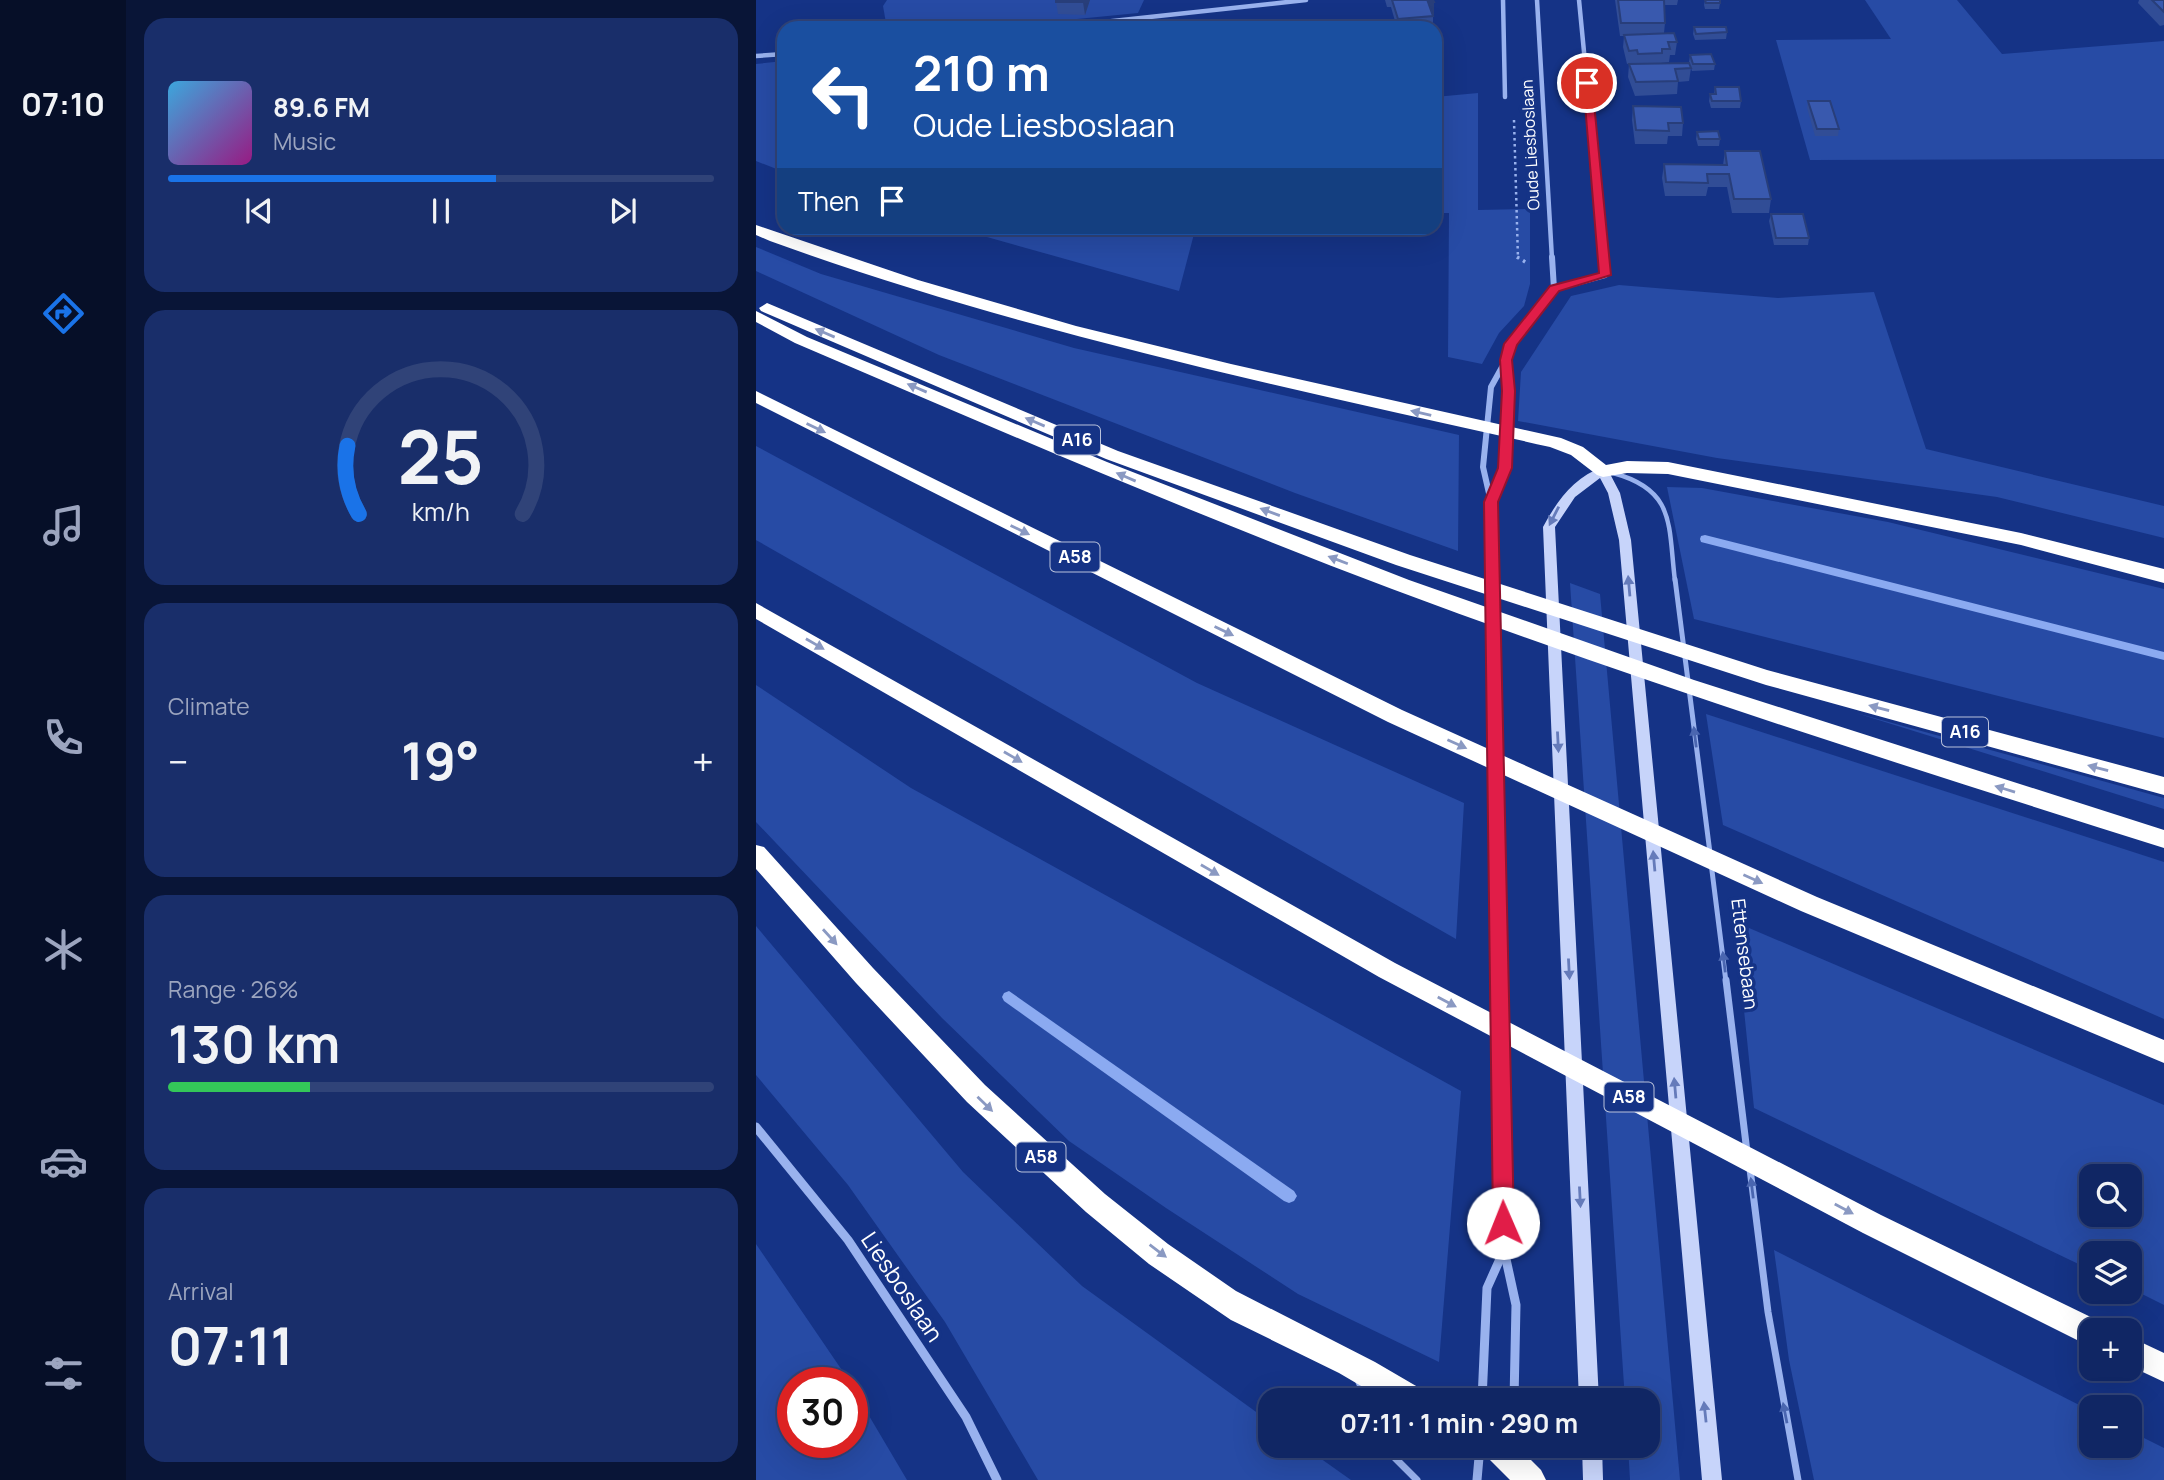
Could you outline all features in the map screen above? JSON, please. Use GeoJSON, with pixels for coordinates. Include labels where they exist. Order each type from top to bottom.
{"type":"FeatureCollection","features":[{"type":"Feature","properties":{"kind":"highway"},"geometry":{"type":"LineString","coordinates":[[756,230],[924,287],[1098,338],[1555,442],[1577,451],[1603,471],[1650,467],[1681,470],[2021,539],[2164,576]]}},
{"type":"Feature","properties":{"kind":"highway","name":"A16"},"geometry":{"type":"LineString","coordinates":[[756,303],[1112,455],[1403,560],[1766,677],[2164,786]]}},
{"type":"Feature","properties":{"kind":"highway","name":"A16"},"geometry":{"type":"LineString","coordinates":[[756,316],[801,340],[1140,482],[1401,585],[1771,716],[2164,839]]}},
{"type":"Feature","properties":{"kind":"highway","name":"A58"},"geometry":{"type":"LineString","coordinates":[[756,396],[1395,716],[1809,904],[2164,1052]]}},
{"type":"Feature","properties":{"kind":"highway","name":"A58"},"geometry":{"type":"LineString","coordinates":[[756,610],[1387,970],[1871,1224],[2079,1326]]}},
{"type":"Feature","properties":{"kind":"highway","name":"A58"},"geometry":{"type":"LineString","coordinates":[[756,854],[913,1030],[1023,1141],[1089,1200],[1227,1302],[1279,1331],[1350,1363],[1393,1388]]}},
{"type":"Feature","properties":{"kind":"highway"},"geometry":{"type":"LineString","coordinates":[[2142,1357],[2164,1368]]}},
{"type":"Feature","properties":{"kind":"main road"},"geometry":{"type":"LineString","coordinates":[[1589,1388],[1549,527],[1563,499],[1582,483],[1603,471],[1614,493],[1625,540],[1712,1480]]}},
{"type":"Feature","properties":{"kind":"main road"},"geometry":{"type":"LineString","coordinates":[[1592,1458],[1593,1480]]}},
{"type":"Feature","properties":{"kind":"street"},"geometry":{"type":"LineString","coordinates":[[1112,21],[1306,0]]}},
{"type":"Feature","properties":{"kind":"street","name":"Oude Liesboslaan"},"geometry":{"type":"LineString","coordinates":[[1503,0],[1504,97]]}},
{"type":"Feature","properties":{"kind":"street","name":"Oude Liesboslaan"},"geometry":{"type":"LineString","coordinates":[[1537,0],[1554,289]]}},
{"type":"Feature","properties":{"kind":"street"},"geometry":{"type":"LineString","coordinates":[[1514,1388],[1516,1305],[1504,1250],[1491,502],[1483,467],[1491,387],[1506,360],[1511,344],[1554,289],[1605,275],[1579,0]]}},
{"type":"Feature","properties":{"kind":"street"},"geometry":{"type":"LineString","coordinates":[[756,56],[777,54]]}},
{"type":"Feature","properties":{"kind":"street"},"geometry":{"type":"LineString","coordinates":[[1491,502],[1505,468],[1509,391],[1506,360]]}},
{"type":"Feature","properties":{"kind":"street","name":"Liesboslaan"},"geometry":{"type":"LineString","coordinates":[[756,1127],[848,1240],[965,1417],[998,1480]]}},
{"type":"Feature","properties":{"kind":"street"},"geometry":{"type":"LineString","coordinates":[[1483,1388],[1487,1288],[1504,1250]]}},
{"type":"Feature","properties":{"kind":"street"},"geometry":{"type":"LineString","coordinates":[[1477,1480],[1478,1458]]}},
{"type":"Feature","properties":{"kind":"lane","name":"Ettensebaan"},"geometry":{"type":"LineString","coordinates":[[1603,471],[1643,480],[1655,493],[1668,522],[1768,1312],[1798,1480]]}},
{"type":"Feature","properties":{"kind":"lane"},"geometry":{"type":"LineString","coordinates":[[1350,1363],[1361,1388]]}},
{"type":"Feature","properties":{"kind":"lane"},"geometry":{"type":"LineString","coordinates":[[1395,1458],[1417,1480]]}},
{"type":"Feature","properties":{"kind":"path"},"geometry":{"type":"LineString","coordinates":[[1504,97],[1514,110],[1517,259],[1532,265],[1554,289]]}},
{"type":"Feature","properties":{"kind":"shaded area"},"geometry":{"type":"Polygon","coordinates":[[[887,0],[1144,0],[1138,13],[1057,21],[886,21],[883,6],[887,0]]]}},
{"type":"Feature","properties":{"kind":"shaded area"},"geometry":{"type":"Polygon","coordinates":[[[1865,0],[1957,0],[2002,54],[2164,41],[2164,159],[1810,160],[1776,40],[1891,39],[1865,0]]]}},
{"type":"Feature","properties":{"kind":"shaded area"},"geometry":{"type":"Polygon","coordinates":[[[777,62],[777,169],[756,161],[756,64],[777,62]]]}},
{"type":"Feature","properties":{"kind":"shaded area"},"geometry":{"type":"Polygon","coordinates":[[[1478,93],[1478,210],[1530,209],[1530,284],[1524,306],[1499,333],[1482,364],[1448,357],[1449,213],[1442,213],[1442,96],[1478,93]]]}},
{"type":"Feature","properties":{"kind":"shaded area"},"geometry":{"type":"Polygon","coordinates":[[[980,235],[1194,235],[1179,291],[980,235]]]}},
{"type":"Feature","properties":{"kind":"shaded area"},"geometry":{"type":"Polygon","coordinates":[[[756,247],[821,274],[1074,348],[1459,435],[1458,551],[1295,493],[939,355],[756,271],[756,247]]]}},
{"type":"Feature","properties":{"kind":"shaded area"},"geometry":{"type":"Polygon","coordinates":[[[1619,285],[1778,298],[1874,292],[1926,449],[2164,506],[2164,538],[1997,497],[1717,458],[1518,421],[1521,372],[1571,296],[1619,285]]]}},
{"type":"Feature","properties":{"kind":"shaded area"},"geometry":{"type":"Polygon","coordinates":[[[756,446],[1197,683],[1464,803],[1456,939],[756,540],[756,446]]]}},
{"type":"Feature","properties":{"kind":"shaded area"},"geometry":{"type":"Polygon","coordinates":[[[1667,487],[1702,488],[1888,522],[2164,589],[2164,738],[1694,619],[1667,487]]]}},
{"type":"Feature","properties":{"kind":"shaded area"},"geometry":{"type":"Polygon","coordinates":[[[1570,583],[1600,594],[1680,1480],[1630,1480],[1629,1458],[1660,1458],[1660,1388],[1624,1388],[1570,583]]]}},
{"type":"Feature","properties":{"kind":"shaded area"},"geometry":{"type":"Polygon","coordinates":[[[756,685],[911,788],[1461,1091],[1439,1362],[1298,1294],[1069,1141],[942,1018],[756,822],[756,685]]]}},
{"type":"Feature","properties":{"kind":"shaded area"},"geometry":{"type":"Polygon","coordinates":[[[1856,713],[2164,798],[2164,809],[1856,713]]]}},
{"type":"Feature","properties":{"kind":"shaded area"},"geometry":{"type":"Polygon","coordinates":[[[1706,714],[2164,862],[2164,1019],[1723,825],[1706,714]]]}},
{"type":"Feature","properties":{"kind":"shaded area"},"geometry":{"type":"Polygon","coordinates":[[[1735,922],[2164,1105],[2164,1305],[2142,1294],[2142,1241],[2079,1241],[2079,1264],[1754,1108],[1735,922]]]}},
{"type":"Feature","properties":{"kind":"shaded area"},"geometry":{"type":"Polygon","coordinates":[[[756,926],[963,1172],[1082,1286],[1258,1413],[1258,1458],[1320,1458],[1351,1480],[1038,1480],[945,1322],[848,1185],[756,1075],[756,926]]]}},
{"type":"Feature","properties":{"kind":"shaded area"},"geometry":{"type":"Polygon","coordinates":[[[756,1244],[840,1367],[777,1367],[777,1458],[868,1458],[868,1414],[907,1480],[756,1480],[756,1244]]]}},
{"type":"Feature","properties":{"kind":"shaded area"},"geometry":{"type":"Polygon","coordinates":[[[1774,1250],[2079,1405],[2079,1458],[2142,1458],[2142,1437],[2164,1448],[2164,1480],[1814,1480],[1789,1360],[1774,1250]]]}},
{"type":"Feature","properties":{"kind":"building"},"geometry":{"type":"Polygon","coordinates":[[[1083,0],[1083,2],[1056,2],[1083,0]]]}},
{"type":"Feature","properties":{"kind":"building"},"geometry":{"type":"Polygon","coordinates":[[[1392,0],[1433,0],[1434,2],[1428,2],[1433,16],[1398,19],[1392,0]]]}},
{"type":"Feature","properties":{"kind":"building"},"geometry":{"type":"Polygon","coordinates":[[[1618,0],[1664,0],[1665,23],[1621,23],[1618,0]]]}},
{"type":"Feature","properties":{"kind":"building"},"geometry":{"type":"Polygon","coordinates":[[[1705,0],[1720,0],[1720,3],[1706,3],[1705,0]]]}},
{"type":"Feature","properties":{"kind":"building"},"geometry":{"type":"Polygon","coordinates":[[[2152,0],[2164,0],[2164,12],[2152,0]]]}},
{"type":"Feature","properties":{"kind":"building"},"geometry":{"type":"Polygon","coordinates":[[[1694,27],[1726,27],[1727,32],[1696,34],[1694,27]]]}},
{"type":"Feature","properties":{"kind":"building"},"geometry":{"type":"Polygon","coordinates":[[[1674,33],[1677,42],[1668,42],[1670,49],[1662,49],[1662,53],[1638,54],[1637,50],[1629,51],[1624,35],[1674,33]]]}},
{"type":"Feature","properties":{"kind":"building"},"geometry":{"type":"Polygon","coordinates":[[[1711,54],[1715,64],[1693,64],[1690,55],[1711,54]]]}},
{"type":"Feature","properties":{"kind":"building"},"geometry":{"type":"Polygon","coordinates":[[[1689,63],[1691,68],[1675,69],[1678,81],[1636,82],[1629,64],[1689,63]]]}},
{"type":"Feature","properties":{"kind":"building"},"geometry":{"type":"Polygon","coordinates":[[[1715,87],[1739,87],[1741,101],[1712,101],[1710,94],[1716,94],[1715,87]]]}},
{"type":"Feature","properties":{"kind":"building"},"geometry":{"type":"Polygon","coordinates":[[[1808,101],[1830,101],[1839,129],[1817,129],[1808,101]]]}},
{"type":"Feature","properties":{"kind":"building"},"geometry":{"type":"Polygon","coordinates":[[[1633,106],[1681,107],[1683,123],[1668,123],[1669,131],[1636,130],[1633,106]]]}},
{"type":"Feature","properties":{"kind":"building"},"geometry":{"type":"Polygon","coordinates":[[[1718,131],[1720,139],[1699,139],[1697,132],[1718,131]]]}},
{"type":"Feature","properties":{"kind":"building"},"geometry":{"type":"Polygon","coordinates":[[[1725,151],[1760,151],[1771,199],[1734,199],[1729,174],[1707,174],[1708,183],[1666,182],[1664,164],[1727,165],[1725,151]]]}},
{"type":"Feature","properties":{"kind":"building"},"geometry":{"type":"Polygon","coordinates":[[[1771,214],[1803,214],[1809,238],[1776,238],[1771,214]]]}},
{"type":"Feature","properties":{"kind":"waterway"},"geometry":{"type":"LineString","coordinates":[[1705,539],[2164,656]]}},
{"type":"Feature","properties":{"kind":"waterway"},"geometry":{"type":"LineString","coordinates":[[1009,997],[1289,1196]]}},
{"type":"Feature","properties":{"kind":"route"},"geometry":{"type":"LineString","coordinates":[[1503,1223],[1491,502],[1505,468],[1509,391],[1506,360],[1511,344],[1554,289],[1605,275],[1587,83]]}}]}
